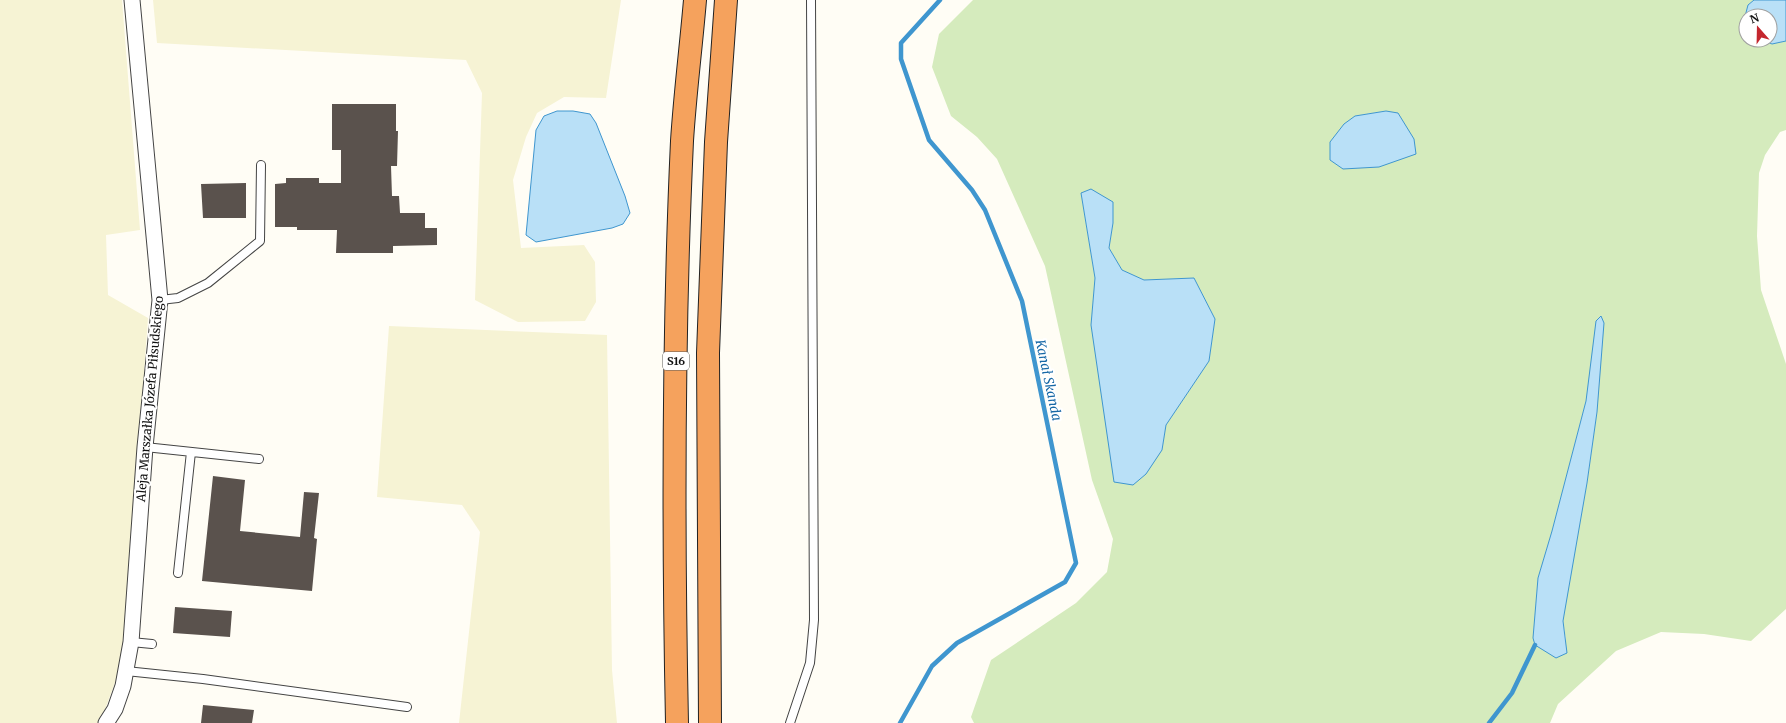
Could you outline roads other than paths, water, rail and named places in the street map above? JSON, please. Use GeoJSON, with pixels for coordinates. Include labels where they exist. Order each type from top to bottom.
{"type":"FeatureCollection","features":[{"type":"Feature","properties":{"kind":"highway","name":"S16"},"geometry":{"type":"LineString","coordinates":[[677,723],[674,572],[674,443],[677,301],[682,139],[695,0]]}},
{"type":"Feature","properties":{"kind":"highway"},"geometry":{"type":"LineString","coordinates":[[710,723],[708,353],[716,142],[726,0]]}},
{"type":"Feature","properties":{"kind":"street","name":"Aleja Marszałka Józefa Piłsudskiego"},"geometry":{"type":"LineString","coordinates":[[106,723],[115,709],[123,686],[131,642],[145,447],[160,300],[132,0]]}},
{"type":"Feature","properties":{"kind":"lane"},"geometry":{"type":"LineString","coordinates":[[790,723],[810,663],[814,620],[811,0]]}},
{"type":"Feature","properties":{"kind":"lane"},"geometry":{"type":"LineString","coordinates":[[160,300],[178,298],[208,283],[260,241],[261,166]]}},
{"type":"Feature","properties":{"kind":"lane"},"geometry":{"type":"LineString","coordinates":[[145,447],[259,459]]}},
{"type":"Feature","properties":{"kind":"lane"},"geometry":{"type":"LineString","coordinates":[[178,573],[191,452]]}},
{"type":"Feature","properties":{"kind":"lane"},"geometry":{"type":"LineString","coordinates":[[131,642],[152,644]]}},
{"type":"Feature","properties":{"kind":"lane"},"geometry":{"type":"LineString","coordinates":[[126,672],[203,680],[407,707]]}},
{"type":"Feature","properties":{"kind":"water"},"geometry":{"type":"Polygon","coordinates":[[[1754,0],[1786,0],[1786,41],[1778,43],[1778,8],[1747,8],[1748,5],[1754,0]]]}},
{"type":"Feature","properties":{"kind":"water"},"geometry":{"type":"Polygon","coordinates":[[[557,111],[573,111],[590,114],[596,123],[625,196],[630,213],[623,224],[612,228],[536,242],[526,235],[536,130],[544,116],[557,111]]]}},
{"type":"Feature","properties":{"kind":"water"},"geometry":{"type":"Polygon","coordinates":[[[1386,111],[1398,113],[1414,139],[1416,154],[1379,167],[1343,169],[1330,160],[1330,142],[1344,124],[1355,116],[1386,111]]]}},
{"type":"Feature","properties":{"kind":"water"},"geometry":{"type":"Polygon","coordinates":[[[1091,189],[1113,202],[1113,223],[1109,248],[1122,270],[1144,280],[1194,278],[1215,319],[1209,361],[1166,425],[1162,450],[1146,474],[1133,485],[1114,482],[1091,325],[1095,278],[1081,193],[1091,189]]]}},
{"type":"Feature","properties":{"kind":"water"},"geometry":{"type":"Polygon","coordinates":[[[1601,316],[1604,323],[1597,412],[1587,483],[1563,621],[1567,653],[1556,658],[1535,645],[1533,638],[1538,578],[1552,531],[1586,401],[1596,321],[1601,316]]]}},
{"type":"Feature","properties":{"kind":"waterway","name":"Kanał Skanda"},"geometry":{"type":"LineString","coordinates":[[900,723],[932,666],[957,643],[1065,582],[1076,563],[1022,301],[985,210],[972,190],[929,140],[901,59],[901,43],[940,0]]}},
{"type":"Feature","properties":{"kind":"waterway"},"geometry":{"type":"LineString","coordinates":[[1489,723],[1512,693],[1535,645]]}}]}
